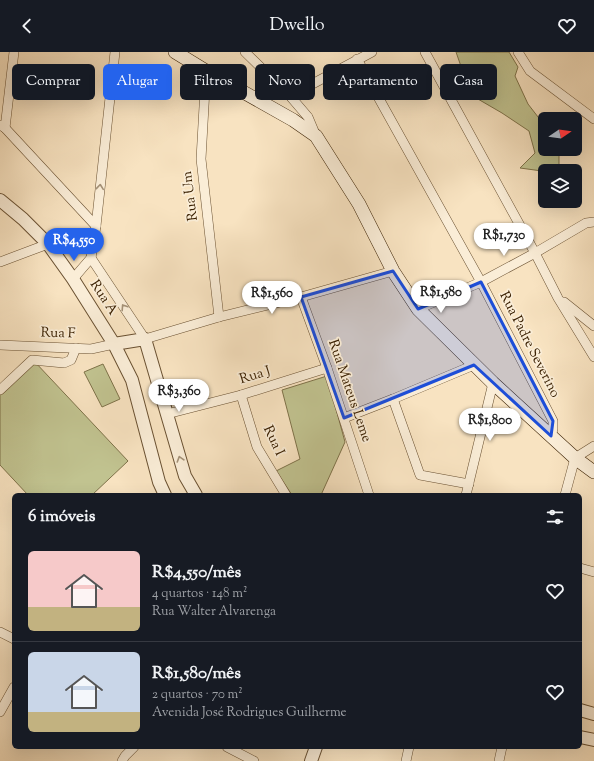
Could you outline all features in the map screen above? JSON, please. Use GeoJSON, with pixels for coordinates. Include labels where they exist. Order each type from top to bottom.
{"type":"FeatureCollection","features":[{"type":"Feature","properties":{"kind":"main road"},"geometry":{"type":"LineString","coordinates":[[175,52],[195,64]]}},
{"type":"Feature","properties":{"kind":"main road"},"geometry":{"type":"LineString","coordinates":[[247,94],[293,120],[316,136],[359,204],[393,271],[418,309],[493,383],[575,458],[594,472]]}},
{"type":"Feature","properties":{"kind":"street"},"geometry":{"type":"LineString","coordinates":[[14,52],[2,127],[96,226]]}},
{"type":"Feature","properties":{"kind":"street"},"geometry":{"type":"LineString","coordinates":[[73,279],[91,258],[96,226],[115,52]]}},
{"type":"Feature","properties":{"kind":"street"},"geometry":{"type":"LineString","coordinates":[[245,52],[257,64]]}},
{"type":"Feature","properties":{"kind":"street"},"geometry":{"type":"LineString","coordinates":[[315,82],[372,52]]}},
{"type":"Feature","properties":{"kind":"street"},"geometry":{"type":"LineString","coordinates":[[425,52],[535,252],[558,298],[594,357]]}},
{"type":"Feature","properties":{"kind":"street"},"geometry":{"type":"LineString","coordinates":[[518,52],[530,71],[594,119]]}},
{"type":"Feature","properties":{"kind":"street","name":"Rua Padre Severino"},"geometry":{"type":"LineString","coordinates":[[357,59],[481,282],[553,421],[551,436]]}},
{"type":"Feature","properties":{"kind":"street","name":"Rua Um"},"geometry":{"type":"LineString","coordinates":[[204,100],[201,159],[219,317]]}},
{"type":"Feature","properties":{"kind":"street"},"geometry":{"type":"LineString","coordinates":[[293,100],[308,117],[316,136]]}},
{"type":"Feature","properties":{"kind":"street","name":"Rua A"},"geometry":{"type":"LineString","coordinates":[[0,200],[23,219],[48,244],[73,279],[114,344],[132,380],[159,482],[164,493]]}},
{"type":"Feature","properties":{"kind":"street"},"geometry":{"type":"LineString","coordinates":[[418,309],[481,282],[586,223],[594,222]]}},
{"type":"Feature","properties":{"kind":"street"},"geometry":{"type":"LineString","coordinates":[[0,262],[48,244]]}},
{"type":"Feature","properties":{"kind":"street"},"geometry":{"type":"LineString","coordinates":[[91,258],[145,339],[185,476],[195,493]]}},
{"type":"Feature","properties":{"kind":"street"},"geometry":{"type":"LineString","coordinates":[[114,344],[145,339],[219,317],[301,297],[393,271]]}},
{"type":"Feature","properties":{"kind":"street","name":"Rua Mateus Leme"},"geometry":{"type":"LineString","coordinates":[[301,297],[327,368],[368,493]]}},
{"type":"Feature","properties":{"kind":"street"},"geometry":{"type":"LineString","coordinates":[[558,298],[594,326]]}},
{"type":"Feature","properties":{"kind":"street","name":"Rua F"},"geometry":{"type":"LineString","coordinates":[[0,345],[91,349],[114,344]]}},
{"type":"Feature","properties":{"kind":"street"},"geometry":{"type":"LineString","coordinates":[[0,390],[32,360],[64,363],[71,360],[76,348]]}},
{"type":"Feature","properties":{"kind":"street"},"geometry":{"type":"LineString","coordinates":[[344,418],[474,365]]}},
{"type":"Feature","properties":{"kind":"street","name":"Rua J"},"geometry":{"type":"LineString","coordinates":[[167,414],[241,395],[327,368]]}},
{"type":"Feature","properties":{"kind":"street"},"geometry":{"type":"LineString","coordinates":[[467,493],[493,383]]}},
{"type":"Feature","properties":{"kind":"street","name":"Rua I"},"geometry":{"type":"LineString","coordinates":[[241,395],[257,447],[285,493]]}},
{"type":"Feature","properties":{"kind":"street"},"geometry":{"type":"LineString","coordinates":[[393,399],[420,475],[469,484]]}},
{"type":"Feature","properties":{"kind":"street"},"geometry":{"type":"LineString","coordinates":[[566,493],[575,458],[594,446]]}},
{"type":"Feature","properties":{"kind":"street"},"geometry":{"type":"LineString","coordinates":[[582,569],[594,572]]}},
{"type":"Feature","properties":{"kind":"street"},"geometry":{"type":"LineString","coordinates":[[0,632],[12,638]]}},
{"type":"Feature","properties":{"kind":"street"},"geometry":{"type":"LineString","coordinates":[[0,712],[12,691]]}},
{"type":"Feature","properties":{"kind":"street"},"geometry":{"type":"LineString","coordinates":[[582,711],[594,714]]}},
{"type":"Feature","properties":{"kind":"street"},"geometry":{"type":"LineString","coordinates":[[582,737],[594,740]]}},
{"type":"Feature","properties":{"kind":"street"},"geometry":{"type":"LineString","coordinates":[[122,761],[124,756],[132,749]]}},
{"type":"Feature","properties":{"kind":"street"},"geometry":{"type":"LineString","coordinates":[[231,749],[254,761]]}},
{"type":"Feature","properties":{"kind":"street"},"geometry":{"type":"LineString","coordinates":[[311,761],[315,749]]}},
{"type":"Feature","properties":{"kind":"street"},"geometry":{"type":"LineString","coordinates":[[406,761],[409,749]]}},
{"type":"Feature","properties":{"kind":"street"},"geometry":{"type":"LineString","coordinates":[[499,761],[502,749]]}},
{"type":"Feature","properties":{"kind":"highlighted area"},"geometry":{"type":"Polygon","coordinates":[[[393,271],[418,309],[481,282],[553,421],[551,436],[474,365],[344,418],[301,297],[393,271]]]}},
{"type":"Feature","properties":{"kind":"green space"},"geometry":{"type":"Polygon","coordinates":[[[456,52],[509,52],[518,67],[515,76],[528,104],[538,117],[538,156],[559,156],[559,164],[538,164],[538,170],[520,168],[535,153],[529,131],[480,100],[497,100],[497,64],[460,64],[456,52]]]}},
{"type":"Feature","properties":{"kind":"green space"},"geometry":{"type":"Polygon","coordinates":[[[34,361],[128,461],[94,493],[26,493],[0,465],[0,393],[34,361]]]}},
{"type":"Feature","properties":{"kind":"green space"},"geometry":{"type":"Polygon","coordinates":[[[103,364],[120,399],[102,407],[84,372],[103,364]]]}},
{"type":"Feature","properties":{"kind":"green space"},"geometry":{"type":"Polygon","coordinates":[[[327,376],[345,442],[322,493],[291,493],[276,471],[300,459],[282,390],[327,376]]]}}]}
